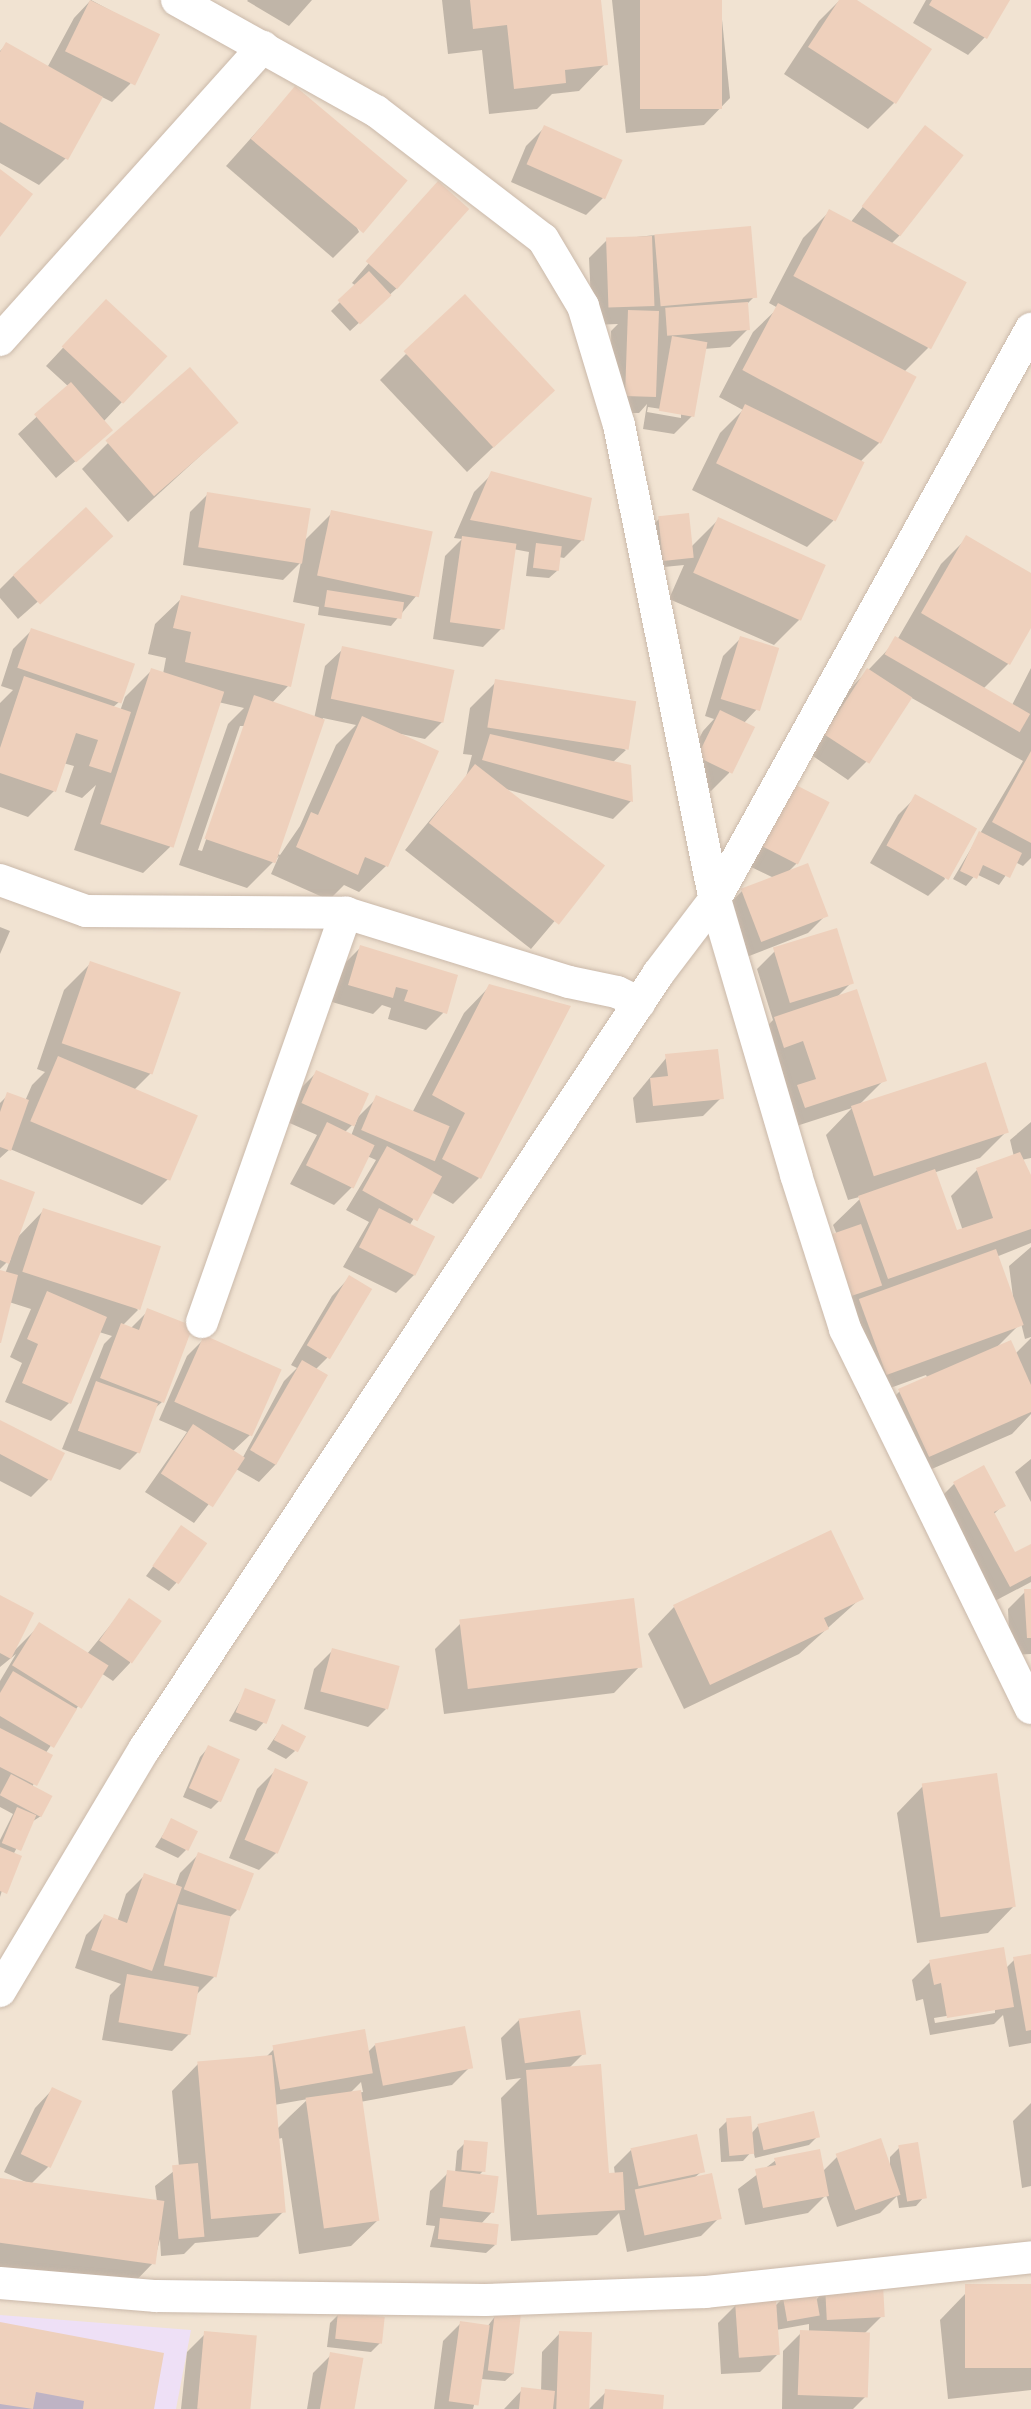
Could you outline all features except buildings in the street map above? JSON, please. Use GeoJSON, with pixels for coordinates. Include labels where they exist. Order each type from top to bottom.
{"type":"FeatureCollection","features":[{"type":"Feature","properties":{"kind":"street"},"geometry":{"type":"LineString","coordinates":[[178,0],[376,110],[544,239],[583,306],[619,425],[716,899],[846,1330],[1031,1708]]}},
{"type":"Feature","properties":{"kind":"street"},"geometry":{"type":"LineString","coordinates":[[0,340],[32,310],[263,46]]}},
{"type":"Feature","properties":{"kind":"street"},"geometry":{"type":"LineString","coordinates":[[0,1991],[145,1748],[640,1003],[716,899],[1031,329]]}},
{"type":"Feature","properties":{"kind":"street"},"geometry":{"type":"LineString","coordinates":[[0,880],[86,911],[346,914],[569,982],[617,992],[640,1003]]}},
{"type":"Feature","properties":{"kind":"street"},"geometry":{"type":"LineString","coordinates":[[202,1322],[346,914]]}},
{"type":"Feature","properties":{"kind":"street"},"geometry":{"type":"LineString","coordinates":[[0,2283],[156,2296],[485,2300],[706,2292],[1031,2257]]}},
{"type":"Feature","properties":{"kind":"shaded area"},"geometry":{"type":"Polygon","coordinates":[[[0,0],[1031,0],[1031,2409],[0,2409],[0,0]]]}},
{"type":"Feature","properties":{"kind":"shaded area"},"geometry":{"type":"Polygon","coordinates":[[[0,2315],[191,2330],[176,2409],[0,2409],[0,2315]]]}}]}
